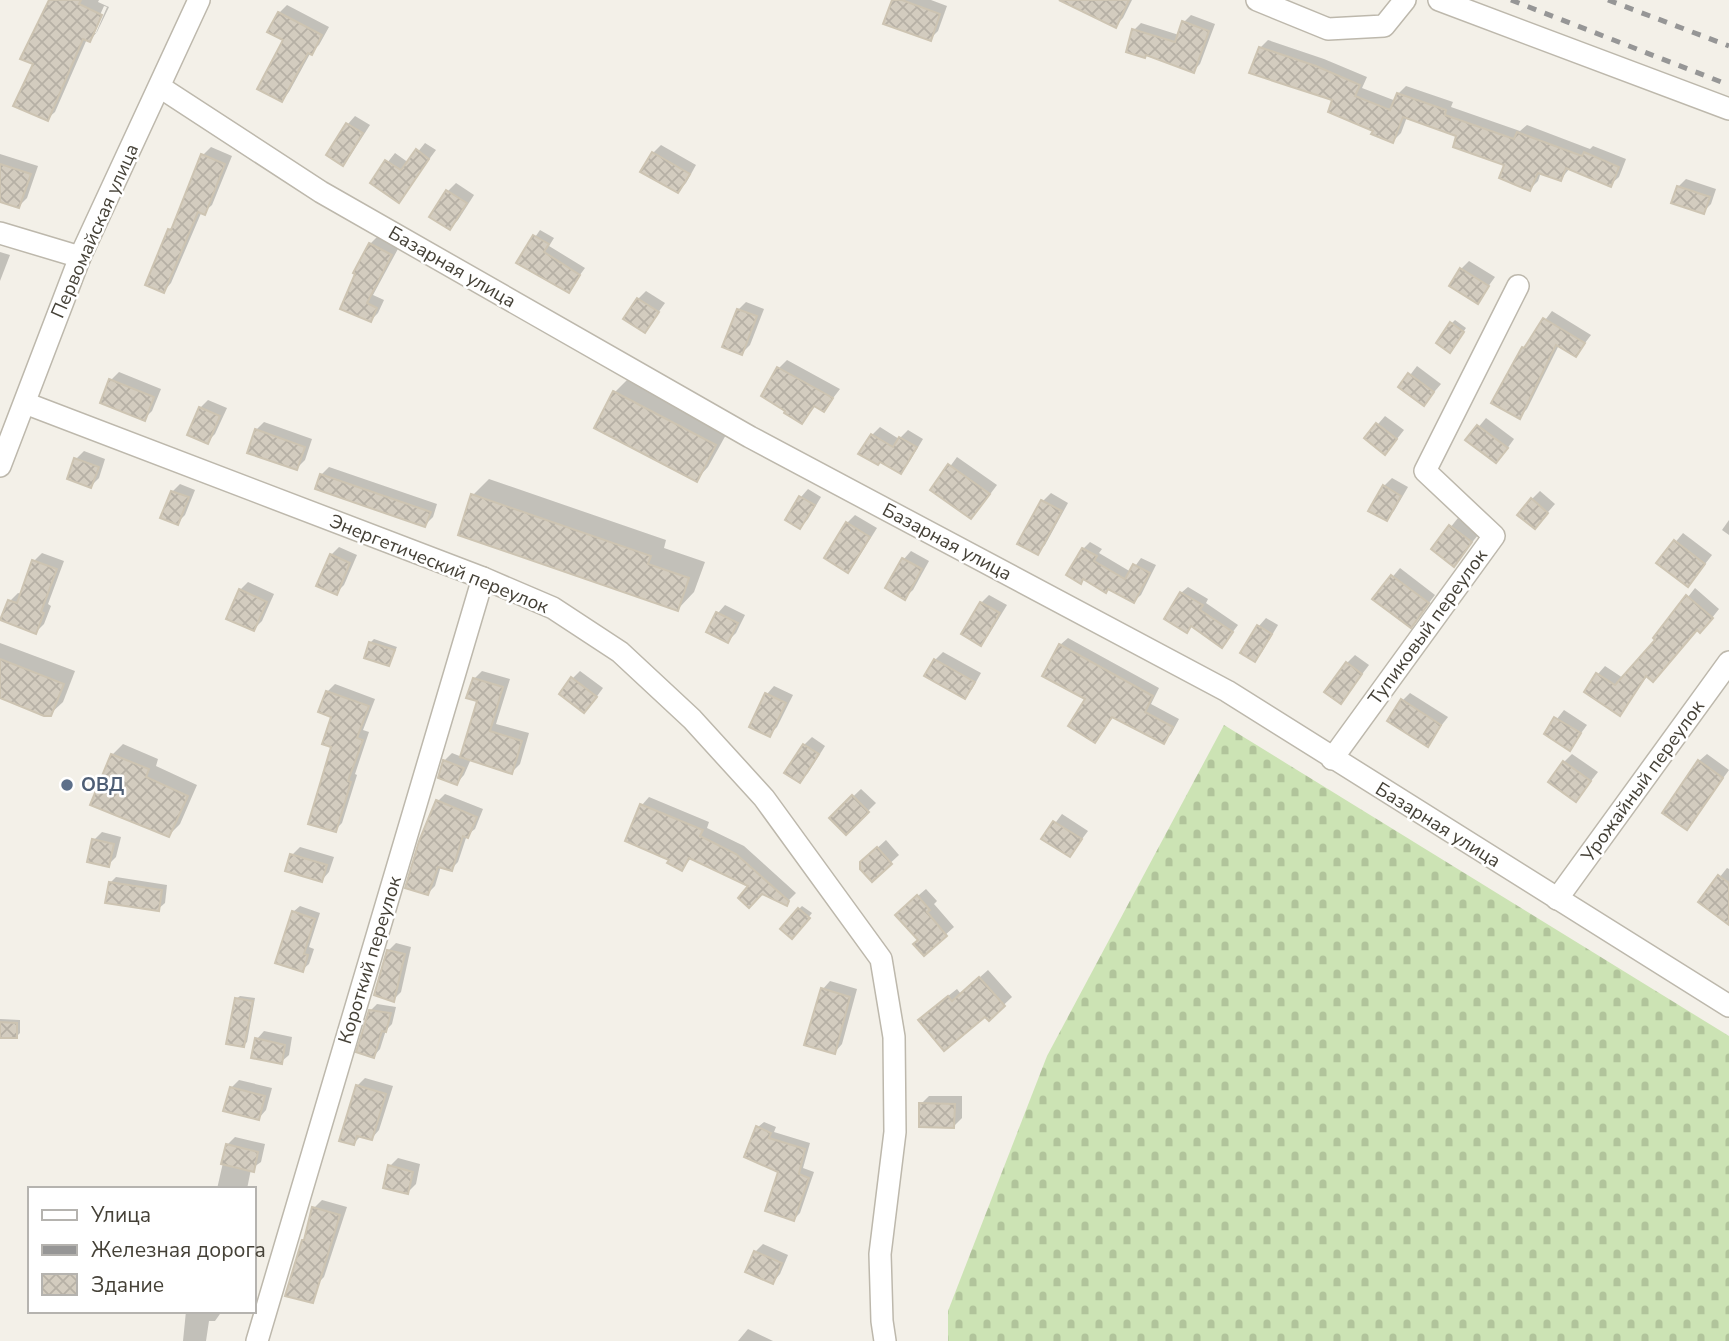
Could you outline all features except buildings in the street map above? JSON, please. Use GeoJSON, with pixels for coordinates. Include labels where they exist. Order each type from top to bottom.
{"type":"FeatureCollection","features":[{"type":"Feature","properties":{"kind":"street","name":"Первомайская улица"},"geometry":{"type":"LineString","coordinates":[[0,466],[80,257],[199,0]]}},
{"type":"Feature","properties":{"kind":"street"},"geometry":{"type":"LineString","coordinates":[[1256,0],[1328,29],[1384,26],[1405,0]]}},
{"type":"Feature","properties":{"kind":"street"},"geometry":{"type":"LineString","coordinates":[[1439,0],[1729,109]]}},
{"type":"Feature","properties":{"kind":"street","name":"Базарная улица"},"geometry":{"type":"LineString","coordinates":[[160,87],[321,192],[750,437],[1227,691],[1729,1006]]}},
{"type":"Feature","properties":{"kind":"street"},"geometry":{"type":"LineString","coordinates":[[0,233],[80,257]]}},
{"type":"Feature","properties":{"kind":"street","name":"Тупиковый переулок"},"geometry":{"type":"LineString","coordinates":[[1332,759],[1494,537],[1424,471],[1518,285]]}},
{"type":"Feature","properties":{"kind":"street","name":"Энергетический переулок"},"geometry":{"type":"LineString","coordinates":[[25,403],[483,578],[553,608],[620,652],[692,719],[764,798],[881,959],[894,1037],[895,1132],[880,1254],[885,1341]]}},
{"type":"Feature","properties":{"kind":"street","name":"Короткий переулок"},"geometry":{"type":"LineString","coordinates":[[257,1341],[483,578]]}},
{"type":"Feature","properties":{"kind":"street","name":"Урожайный переулок"},"geometry":{"type":"LineString","coordinates":[[1557,899],[1729,662]]}},
{"type":"Feature","properties":{"kind":"green space"},"geometry":{"type":"Polygon","coordinates":[[[1224,725],[1729,1036],[1729,1341],[948,1341],[948,1311],[1047,1056],[1224,725]]]}},
{"type":"Feature","properties":{"kind":"railway"},"geometry":{"type":"LineString","coordinates":[[1511,0],[1729,85]]}},
{"type":"Feature","properties":{"kind":"railway"},"geometry":{"type":"LineString","coordinates":[[1608,0],[1729,46]]}},
{"type":"Feature","properties":{"kind":"place","name":"ОВД"},"geometry":{"type":"Point","coordinates":[67,785]}}]}
